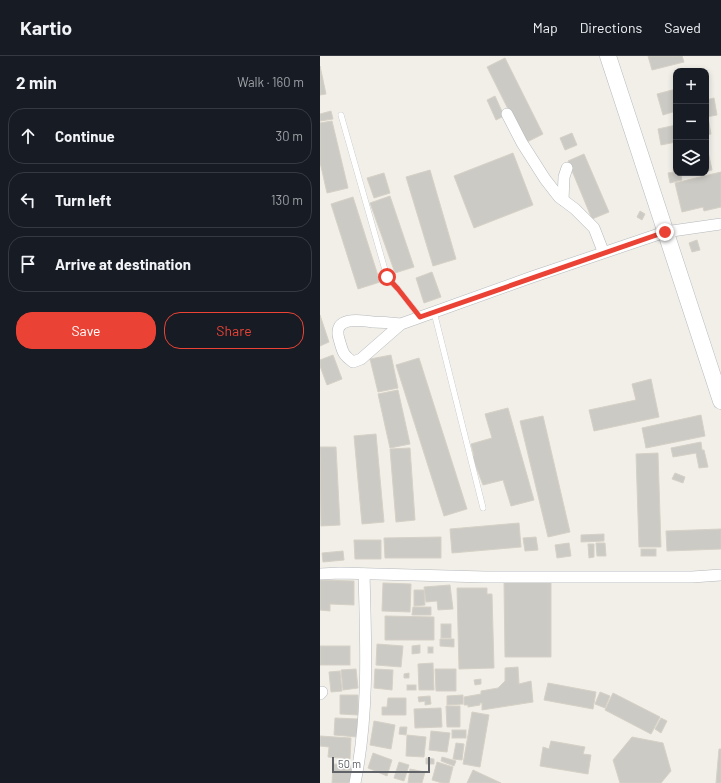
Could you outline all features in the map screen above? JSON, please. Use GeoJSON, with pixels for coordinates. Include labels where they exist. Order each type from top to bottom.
{"type":"FeatureCollection","features":[{"type":"Feature","properties":{"kind":"street"},"geometry":{"type":"LineString","coordinates":[[608,56],[721,401]]}},
{"type":"Feature","properties":{"kind":"street"},"geometry":{"type":"LineString","coordinates":[[506,114],[545,179],[564,200],[594,228],[603,252]]}},
{"type":"Feature","properties":{"kind":"street"},"geometry":{"type":"LineString","coordinates":[[564,200],[564,177],[567,168]]}},
{"type":"Feature","properties":{"kind":"street"},"geometry":{"type":"LineString","coordinates":[[401,324],[359,319],[345,322],[339,328],[337,334],[343,354],[353,362],[361,359],[401,324],[665,232],[721,224]]}},
{"type":"Feature","properties":{"kind":"street"},"geometry":{"type":"LineString","coordinates":[[320,574],[485,578],[692,577],[721,575]]}},
{"type":"Feature","properties":{"kind":"street"},"geometry":{"type":"LineString","coordinates":[[355,783],[360,755],[366,676],[364,574]]}},
{"type":"Feature","properties":{"kind":"lane"},"geometry":{"type":"LineString","coordinates":[[341,115],[387,277],[420,317]]}},
{"type":"Feature","properties":{"kind":"lane"},"geometry":{"type":"LineString","coordinates":[[434,312],[483,508]]}},
{"type":"Feature","properties":{"kind":"building"},"geometry":{"type":"Polygon","coordinates":[[[648,56],[682,56],[684,62],[652,70],[648,56]]]}},
{"type":"Feature","properties":{"kind":"building"},"geometry":{"type":"Polygon","coordinates":[[[505,58],[543,134],[525,143],[487,67],[505,58]]]}},
{"type":"Feature","properties":{"kind":"building"},"geometry":{"type":"Polygon","coordinates":[[[320,66],[326,94],[320,95],[320,66]]]}},
{"type":"Feature","properties":{"kind":"building"},"geometry":{"type":"Polygon","coordinates":[[[673,90],[673,112],[663,115],[657,94],[673,90]]]}},
{"type":"Feature","properties":{"kind":"building"},"geometry":{"type":"Polygon","coordinates":[[[495,96],[504,116],[496,120],[487,100],[495,96]]]}},
{"type":"Feature","properties":{"kind":"building"},"geometry":{"type":"Polygon","coordinates":[[[714,98],[717,115],[709,116],[709,99],[714,98]]]}},
{"type":"Feature","properties":{"kind":"building"},"geometry":{"type":"Polygon","coordinates":[[[331,111],[333,119],[320,121],[320,114],[331,111]]]}},
{"type":"Feature","properties":{"kind":"building"},"geometry":{"type":"Polygon","coordinates":[[[332,121],[348,188],[327,193],[320,162],[320,123],[332,121]]]}},
{"type":"Feature","properties":{"kind":"building"},"geometry":{"type":"Polygon","coordinates":[[[709,123],[711,134],[709,134],[709,123]]]}},
{"type":"Feature","properties":{"kind":"building"},"geometry":{"type":"Polygon","coordinates":[[[673,126],[673,143],[661,145],[658,129],[673,126]]]}},
{"type":"Feature","properties":{"kind":"building"},"geometry":{"type":"Polygon","coordinates":[[[572,133],[577,145],[565,150],[560,138],[572,133]]]}},
{"type":"Feature","properties":{"kind":"building"},"geometry":{"type":"Polygon","coordinates":[[[513,153],[533,205],[474,228],[454,176],[513,153]]]}},
{"type":"Feature","properties":{"kind":"building"},"geometry":{"type":"Polygon","coordinates":[[[584,154],[609,212],[592,219],[568,161],[584,154]]]}},
{"type":"Feature","properties":{"kind":"building"},"geometry":{"type":"Polygon","coordinates":[[[709,156],[712,170],[709,170],[709,156]]]}},
{"type":"Feature","properties":{"kind":"building"},"geometry":{"type":"Polygon","coordinates":[[[430,170],[456,259],[433,266],[406,177],[430,170]]]}},
{"type":"Feature","properties":{"kind":"building"},"geometry":{"type":"Polygon","coordinates":[[[673,172],[673,176],[681,176],[682,180],[670,183],[668,173],[673,172]]]}},
{"type":"Feature","properties":{"kind":"building"},"geometry":{"type":"Polygon","coordinates":[[[721,172],[721,207],[704,211],[703,207],[682,212],[675,183],[721,172]]]}},
{"type":"Feature","properties":{"kind":"building"},"geometry":{"type":"Polygon","coordinates":[[[384,173],[390,193],[374,198],[367,178],[384,173]]]}},
{"type":"Feature","properties":{"kind":"building"},"geometry":{"type":"Polygon","coordinates":[[[390,196],[414,267],[395,273],[370,203],[390,196]]]}},
{"type":"Feature","properties":{"kind":"building"},"geometry":{"type":"Polygon","coordinates":[[[353,197],[380,282],[358,289],[331,204],[353,197]]]}},
{"type":"Feature","properties":{"kind":"building"},"geometry":{"type":"Polygon","coordinates":[[[640,211],[645,214],[642,220],[637,217],[640,211]]]}},
{"type":"Feature","properties":{"kind":"building"},"geometry":{"type":"Polygon","coordinates":[[[697,240],[700,250],[692,252],[689,243],[697,240]]]}},
{"type":"Feature","properties":{"kind":"building"},"geometry":{"type":"Polygon","coordinates":[[[432,272],[441,297],[424,303],[416,278],[432,272]]]}},
{"type":"Feature","properties":{"kind":"building"},"geometry":{"type":"Polygon","coordinates":[[[320,315],[329,342],[320,346],[320,315]]]}},
{"type":"Feature","properties":{"kind":"building"},"geometry":{"type":"Polygon","coordinates":[[[333,355],[342,379],[327,385],[320,366],[320,360],[333,355]]]}},
{"type":"Feature","properties":{"kind":"building"},"geometry":{"type":"Polygon","coordinates":[[[391,355],[398,388],[378,392],[370,359],[391,355]]]}},
{"type":"Feature","properties":{"kind":"building"},"geometry":{"type":"Polygon","coordinates":[[[419,358],[467,509],[444,516],[396,365],[419,358]]]}},
{"type":"Feature","properties":{"kind":"building"},"geometry":{"type":"Polygon","coordinates":[[[651,379],[659,417],[594,431],[589,410],[636,400],[632,384],[651,379]]]}},
{"type":"Feature","properties":{"kind":"building"},"geometry":{"type":"Polygon","coordinates":[[[398,390],[410,444],[390,448],[378,394],[398,390]]]}},
{"type":"Feature","properties":{"kind":"building"},"geometry":{"type":"Polygon","coordinates":[[[508,408],[534,500],[511,506],[503,480],[483,485],[472,456],[474,456],[471,444],[492,438],[485,414],[508,408]]]}},
{"type":"Feature","properties":{"kind":"building"},"geometry":{"type":"Polygon","coordinates":[[[701,415],[705,436],[646,448],[642,428],[701,415]]]}},
{"type":"Feature","properties":{"kind":"building"},"geometry":{"type":"Polygon","coordinates":[[[543,416],[570,532],[548,537],[520,421],[543,416]]]}},
{"type":"Feature","properties":{"kind":"building"},"geometry":{"type":"Polygon","coordinates":[[[376,434],[384,522],[362,524],[354,436],[376,434]]]}},
{"type":"Feature","properties":{"kind":"building"},"geometry":{"type":"Polygon","coordinates":[[[701,442],[708,467],[699,468],[696,453],[673,457],[671,448],[701,442]]]}},
{"type":"Feature","properties":{"kind":"building"},"geometry":{"type":"Polygon","coordinates":[[[320,447],[336,447],[340,525],[321,526],[320,447]]]}},
{"type":"Feature","properties":{"kind":"building"},"geometry":{"type":"Polygon","coordinates":[[[410,448],[415,520],[396,522],[390,449],[410,448]]]}},
{"type":"Feature","properties":{"kind":"building"},"geometry":{"type":"Polygon","coordinates":[[[658,453],[661,547],[639,547],[636,454],[658,453]]]}},
{"type":"Feature","properties":{"kind":"building"},"geometry":{"type":"Polygon","coordinates":[[[675,473],[685,477],[683,483],[672,479],[675,473]]]}},
{"type":"Feature","properties":{"kind":"building"},"geometry":{"type":"Polygon","coordinates":[[[519,523],[521,547],[452,553],[450,529],[519,523]]]}},
{"type":"Feature","properties":{"kind":"building"},"geometry":{"type":"Polygon","coordinates":[[[721,529],[721,549],[667,551],[666,531],[721,529]]]}},
{"type":"Feature","properties":{"kind":"building"},"geometry":{"type":"Polygon","coordinates":[[[604,534],[604,541],[581,542],[581,535],[604,534]]]}},
{"type":"Feature","properties":{"kind":"building"},"geometry":{"type":"Polygon","coordinates":[[[441,537],[441,558],[385,558],[384,538],[441,537]]]}},
{"type":"Feature","properties":{"kind":"building"},"geometry":{"type":"Polygon","coordinates":[[[536,537],[538,550],[525,551],[523,538],[536,537]]]}},
{"type":"Feature","properties":{"kind":"building"},"geometry":{"type":"Polygon","coordinates":[[[354,540],[381,540],[381,559],[355,559],[354,540]]]}},
{"type":"Feature","properties":{"kind":"building"},"geometry":{"type":"Polygon","coordinates":[[[569,543],[571,556],[557,558],[555,545],[569,543]]]}},
{"type":"Feature","properties":{"kind":"building"},"geometry":{"type":"Polygon","coordinates":[[[596,543],[605,543],[606,556],[597,556],[596,543]]]}},
{"type":"Feature","properties":{"kind":"building"},"geometry":{"type":"Polygon","coordinates":[[[588,544],[594,544],[594,557],[589,558],[588,544]]]}},
{"type":"Feature","properties":{"kind":"building"},"geometry":{"type":"Polygon","coordinates":[[[641,549],[656,549],[656,556],[641,556],[641,549]]]}},
{"type":"Feature","properties":{"kind":"building"},"geometry":{"type":"Polygon","coordinates":[[[343,551],[344,560],[323,562],[322,553],[343,551]]]}},
{"type":"Feature","properties":{"kind":"building"},"geometry":{"type":"Polygon","coordinates":[[[320,580],[354,581],[354,605],[330,604],[330,611],[320,610],[320,580]]]}},
{"type":"Feature","properties":{"kind":"building"},"geometry":{"type":"Polygon","coordinates":[[[504,582],[551,582],[551,657],[505,657],[504,582]]]}},
{"type":"Feature","properties":{"kind":"building"},"geometry":{"type":"Polygon","coordinates":[[[383,583],[411,584],[410,612],[382,611],[383,583]]]}},
{"type":"Feature","properties":{"kind":"building"},"geometry":{"type":"Polygon","coordinates":[[[450,585],[453,609],[438,610],[437,601],[426,602],[424,587],[450,585]]]}},
{"type":"Feature","properties":{"kind":"building"},"geometry":{"type":"Polygon","coordinates":[[[457,588],[487,588],[487,594],[492,594],[494,668],[459,669],[457,588]]]}},
{"type":"Feature","properties":{"kind":"building"},"geometry":{"type":"Polygon","coordinates":[[[414,590],[424,590],[425,605],[414,606],[414,590]]]}},
{"type":"Feature","properties":{"kind":"building"},"geometry":{"type":"Polygon","coordinates":[[[413,607],[431,607],[431,615],[412,615],[413,607]]]}},
{"type":"Feature","properties":{"kind":"building"},"geometry":{"type":"Polygon","coordinates":[[[385,616],[434,617],[434,640],[385,640],[385,616]]]}},
{"type":"Feature","properties":{"kind":"building"},"geometry":{"type":"Polygon","coordinates":[[[441,624],[451,624],[451,638],[441,638],[441,624]]]}},
{"type":"Feature","properties":{"kind":"building"},"geometry":{"type":"Polygon","coordinates":[[[440,639],[454,639],[454,647],[440,646],[440,639]]]}},
{"type":"Feature","properties":{"kind":"building"},"geometry":{"type":"Polygon","coordinates":[[[377,644],[403,646],[401,667],[376,665],[377,644]]]}},
{"type":"Feature","properties":{"kind":"building"},"geometry":{"type":"Polygon","coordinates":[[[420,645],[420,653],[412,654],[412,646],[420,645]]]}},
{"type":"Feature","properties":{"kind":"building"},"geometry":{"type":"Polygon","coordinates":[[[320,646],[350,646],[350,665],[320,665],[320,646]]]}},
{"type":"Feature","properties":{"kind":"building"},"geometry":{"type":"Polygon","coordinates":[[[428,647],[433,647],[433,653],[428,653],[428,647]]]}},
{"type":"Feature","properties":{"kind":"building"},"geometry":{"type":"Polygon","coordinates":[[[433,663],[434,690],[419,690],[418,664],[433,663]]]}},
{"type":"Feature","properties":{"kind":"building"},"geometry":{"type":"Polygon","coordinates":[[[518,667],[519,684],[531,681],[533,702],[482,710],[482,703],[480,703],[480,705],[468,707],[468,705],[464,705],[464,697],[481,694],[481,691],[498,688],[505,681],[505,668],[518,667]]]}},
{"type":"Feature","properties":{"kind":"building"},"geometry":{"type":"Polygon","coordinates":[[[356,669],[358,688],[343,690],[341,670],[356,669]]]}},
{"type":"Feature","properties":{"kind":"building"},"geometry":{"type":"Polygon","coordinates":[[[375,669],[393,670],[392,690],[374,688],[375,669]]]}},
{"type":"Feature","properties":{"kind":"building"},"geometry":{"type":"Polygon","coordinates":[[[435,669],[456,669],[456,691],[436,691],[435,669]]]}},
{"type":"Feature","properties":{"kind":"building"},"geometry":{"type":"Polygon","coordinates":[[[340,671],[342,691],[331,692],[329,672],[340,671]]]}},
{"type":"Feature","properties":{"kind":"building"},"geometry":{"type":"Polygon","coordinates":[[[409,673],[409,678],[404,678],[404,674],[409,673]]]}},
{"type":"Feature","properties":{"kind":"building"},"geometry":{"type":"Polygon","coordinates":[[[481,679],[481,684],[475,685],[474,680],[481,679]]]}},
{"type":"Feature","properties":{"kind":"building"},"geometry":{"type":"Polygon","coordinates":[[[548,683],[596,692],[593,709],[544,700],[548,683]]]}},
{"type":"Feature","properties":{"kind":"building"},"geometry":{"type":"Polygon","coordinates":[[[407,685],[416,685],[416,690],[407,690],[407,685]]]}},
{"type":"Feature","properties":{"kind":"building"},"geometry":{"type":"Polygon","coordinates":[[[600,692],[610,696],[605,708],[595,704],[600,692]]]}},
{"type":"Feature","properties":{"kind":"building"},"geometry":{"type":"Polygon","coordinates":[[[613,693],[660,717],[651,734],[605,710],[613,693]]]}},
{"type":"Feature","properties":{"kind":"building"},"geometry":{"type":"Polygon","coordinates":[[[340,695],[358,695],[358,715],[340,714],[340,695]]]}},
{"type":"Feature","properties":{"kind":"building"},"geometry":{"type":"Polygon","coordinates":[[[463,695],[463,704],[447,705],[447,696],[463,695]]]}},
{"type":"Feature","properties":{"kind":"building"},"geometry":{"type":"Polygon","coordinates":[[[430,696],[431,704],[425,705],[425,701],[419,702],[418,697],[430,696]]]}},
{"type":"Feature","properties":{"kind":"building"},"geometry":{"type":"Polygon","coordinates":[[[388,698],[406,698],[406,715],[382,715],[382,707],[387,707],[388,698]]]}},
{"type":"Feature","properties":{"kind":"building"},"geometry":{"type":"Polygon","coordinates":[[[446,706],[460,706],[460,727],[447,727],[446,706]]]}},
{"type":"Feature","properties":{"kind":"building"},"geometry":{"type":"Polygon","coordinates":[[[441,708],[442,727],[415,728],[414,709],[441,708]]]}},
{"type":"Feature","properties":{"kind":"building"},"geometry":{"type":"Polygon","coordinates":[[[472,712],[489,715],[480,767],[463,764],[472,712]]]}},
{"type":"Feature","properties":{"kind":"building"},"geometry":{"type":"Polygon","coordinates":[[[335,718],[358,719],[357,737],[334,735],[335,718]]]}},
{"type":"Feature","properties":{"kind":"building"},"geometry":{"type":"Polygon","coordinates":[[[661,718],[667,721],[661,733],[655,729],[661,718]]]}},
{"type":"Feature","properties":{"kind":"building"},"geometry":{"type":"Polygon","coordinates":[[[374,721],[395,725],[391,749],[370,745],[374,721]]]}},
{"type":"Feature","properties":{"kind":"building"},"geometry":{"type":"Polygon","coordinates":[[[400,727],[407,727],[406,735],[399,734],[400,727]]]}},
{"type":"Feature","properties":{"kind":"building"},"geometry":{"type":"Polygon","coordinates":[[[452,730],[466,730],[466,738],[452,738],[452,730]]]}},
{"type":"Feature","properties":{"kind":"building"},"geometry":{"type":"Polygon","coordinates":[[[431,731],[450,733],[447,752],[429,750],[431,731]]]}},
{"type":"Feature","properties":{"kind":"building"},"geometry":{"type":"Polygon","coordinates":[[[407,735],[426,737],[424,757],[406,756],[407,735]]]}},
{"type":"Feature","properties":{"kind":"building"},"geometry":{"type":"Polygon","coordinates":[[[320,736],[351,738],[350,759],[328,757],[329,747],[320,746],[320,736]]]}},
{"type":"Feature","properties":{"kind":"building"},"geometry":{"type":"Polygon","coordinates":[[[632,737],[663,743],[671,771],[661,783],[620,783],[613,760],[632,737]]]}},
{"type":"Feature","properties":{"kind":"building"},"geometry":{"type":"Polygon","coordinates":[[[551,741],[585,747],[583,754],[591,755],[588,774],[540,766],[543,747],[549,749],[551,741]]]}},
{"type":"Feature","properties":{"kind":"building"},"geometry":{"type":"Polygon","coordinates":[[[456,743],[464,744],[462,760],[453,759],[456,743]]]}},
{"type":"Feature","properties":{"kind":"building"},"geometry":{"type":"Polygon","coordinates":[[[719,749],[721,749],[721,783],[716,783],[719,749]]]}},
{"type":"Feature","properties":{"kind":"building"},"geometry":{"type":"Polygon","coordinates":[[[373,753],[392,760],[387,776],[368,768],[373,753]]]}},
{"type":"Feature","properties":{"kind":"building"},"geometry":{"type":"Polygon","coordinates":[[[442,757],[456,761],[454,766],[441,761],[442,757]]]}},
{"type":"Feature","properties":{"kind":"building"},"geometry":{"type":"Polygon","coordinates":[[[426,758],[434,759],[434,764],[426,764],[426,758]]]}},
{"type":"Feature","properties":{"kind":"building"},"geometry":{"type":"Polygon","coordinates":[[[399,762],[409,765],[404,781],[394,778],[399,762]]]}},
{"type":"Feature","properties":{"kind":"building"},"geometry":{"type":"Polygon","coordinates":[[[437,762],[453,767],[449,783],[442,783],[432,780],[437,762]]]}},
{"type":"Feature","properties":{"kind":"building"},"geometry":{"type":"Polygon","coordinates":[[[333,764],[352,765],[351,783],[332,783],[333,764]]]}},
{"type":"Feature","properties":{"kind":"building"},"geometry":{"type":"Polygon","coordinates":[[[410,769],[425,772],[422,783],[408,783],[410,769]]]}},
{"type":"Feature","properties":{"kind":"building"},"geometry":{"type":"Polygon","coordinates":[[[473,770],[501,783],[467,783],[473,770]]]}},
{"type":"Feature","properties":{"kind":"route"},"geometry":{"type":"LineString","coordinates":[[387,277],[420,317],[665,232]]}}]}
